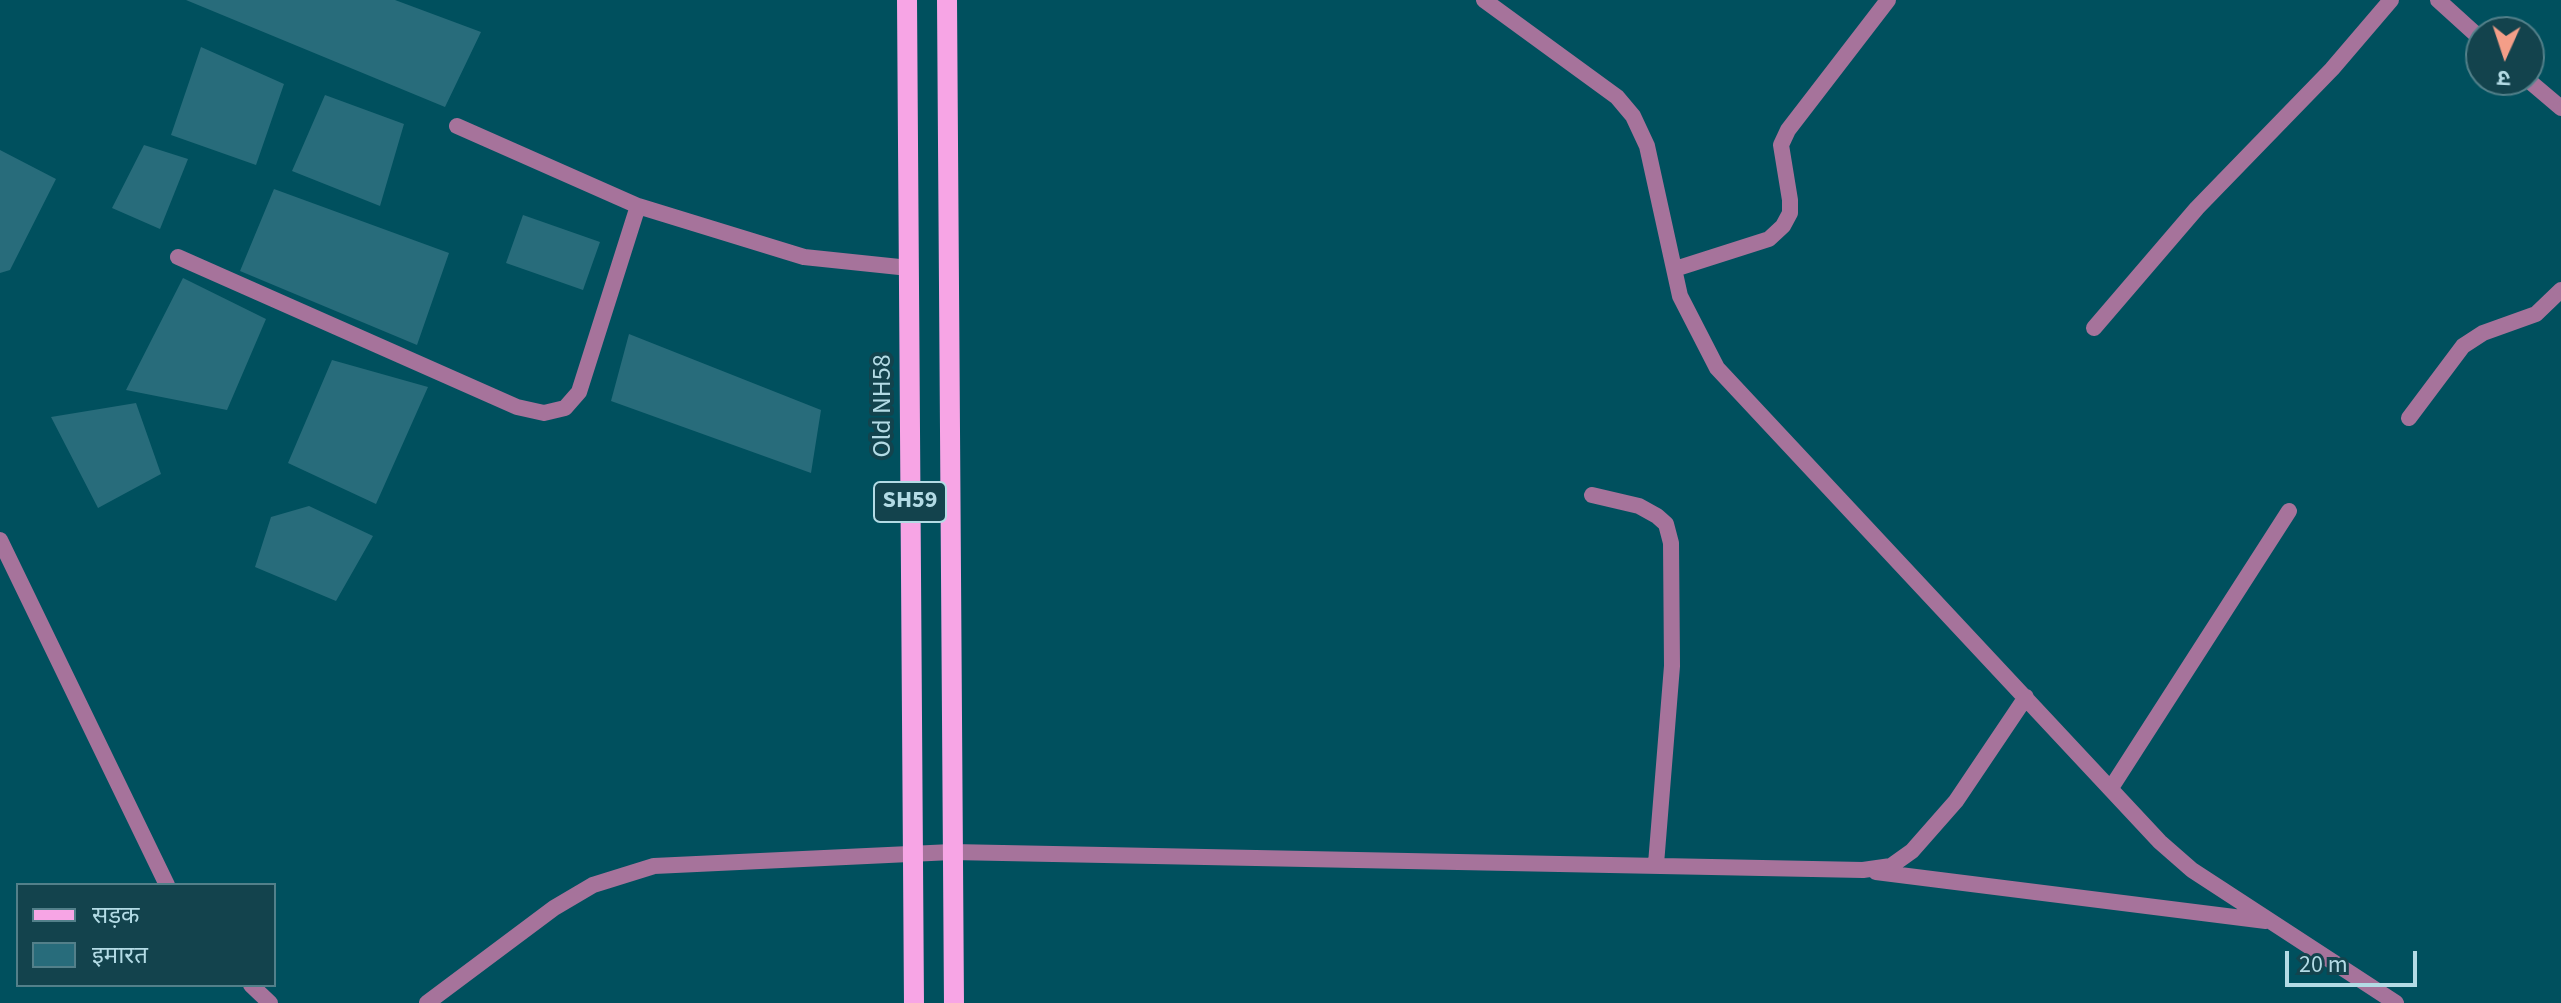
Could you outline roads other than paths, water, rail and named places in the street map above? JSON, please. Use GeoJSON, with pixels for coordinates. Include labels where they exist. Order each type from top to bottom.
{"type":"FeatureCollection","features":[{"type":"Feature","properties":{"kind":"main road","name":"Old NH58"},"geometry":{"type":"LineString","coordinates":[[907,0],[914,1003]]}},
{"type":"Feature","properties":{"kind":"main road","name":"SH59"},"geometry":{"type":"LineString","coordinates":[[947,0],[954,1003]]}},
{"type":"Feature","properties":{"kind":"street"},"geometry":{"type":"LineString","coordinates":[[1484,0],[1617,97],[1633,116],[1647,146],[1680,296],[1717,368],[2160,842],[2192,870],[2396,1003]]}},
{"type":"Feature","properties":{"kind":"street"},"geometry":{"type":"LineString","coordinates":[[1675,269],[1769,239],[1783,226],[1790,213],[1790,200],[1781,145],[1788,130],[1888,0]]}},
{"type":"Feature","properties":{"kind":"street"},"geometry":{"type":"LineString","coordinates":[[2094,328],[2197,208],[2332,69],[2391,0]]}},
{"type":"Feature","properties":{"kind":"street"},"geometry":{"type":"LineString","coordinates":[[2438,0],[2465,24]]}},
{"type":"Feature","properties":{"kind":"street"},"geometry":{"type":"LineString","coordinates":[[2545,94],[2561,108]]}},
{"type":"Feature","properties":{"kind":"street"},"geometry":{"type":"LineString","coordinates":[[457,126],[638,206],[804,257],[909,268]]}},
{"type":"Feature","properties":{"kind":"street"},"geometry":{"type":"LineString","coordinates":[[178,257],[517,407],[544,413],[565,408],[579,392],[638,206]]}},
{"type":"Feature","properties":{"kind":"street"},"geometry":{"type":"LineString","coordinates":[[2409,418],[2463,346],[2483,333],[2536,314],[2561,290]]}},
{"type":"Feature","properties":{"kind":"street"},"geometry":{"type":"LineString","coordinates":[[1592,495],[1639,506],[1657,516],[1666,524],[1671,543],[1672,666],[1656,864]]}},
{"type":"Feature","properties":{"kind":"street"},"geometry":{"type":"LineString","coordinates":[[2111,788],[2289,511]]}},
{"type":"Feature","properties":{"kind":"street"},"geometry":{"type":"LineString","coordinates":[[0,540],[166,883]]}},
{"type":"Feature","properties":{"kind":"street"},"geometry":{"type":"LineString","coordinates":[[1863,870],[1891,866],[1912,851],[1956,801],[2026,697]]}},
{"type":"Feature","properties":{"kind":"street"},"geometry":{"type":"LineString","coordinates":[[427,1003],[593,885],[654,866],[952,852],[1863,870],[2272,922]]}},
{"type":"Feature","properties":{"kind":"street"},"geometry":{"type":"LineString","coordinates":[[253,987],[270,1003]]}}]}
